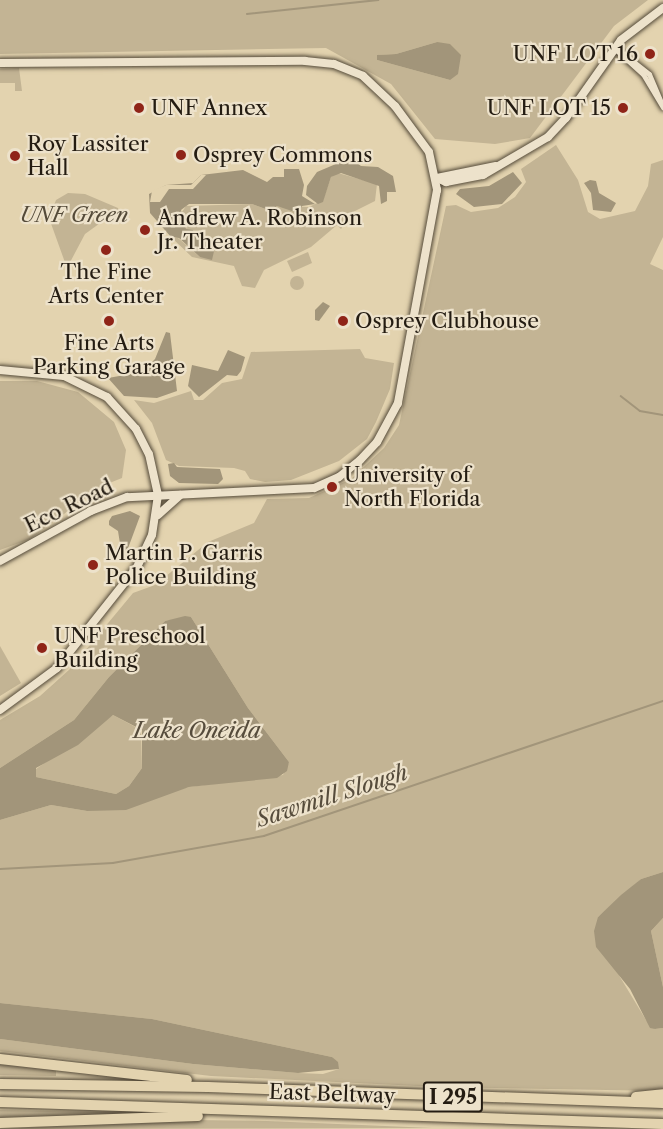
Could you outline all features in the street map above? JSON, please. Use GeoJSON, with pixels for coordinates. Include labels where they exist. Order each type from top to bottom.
{"type":"FeatureCollection","features":[{"type":"Feature","properties":{"kind":"highway"},"geometry":{"type":"LineString","coordinates":[[0,1059],[190,1080],[208,1087]]}},
{"type":"Feature","properties":{"kind":"highway","name":"East Beltway"},"geometry":{"type":"LineString","coordinates":[[0,1084],[208,1087],[663,1103]]}},
{"type":"Feature","properties":{"kind":"highway"},"geometry":{"type":"LineString","coordinates":[[623,1102],[663,1094]]}},
{"type":"Feature","properties":{"kind":"highway","name":"East Beltway"},"geometry":{"type":"LineString","coordinates":[[0,1100],[282,1113],[662,1123]]}},
{"type":"Feature","properties":{"kind":"highway","name":"I 295"},"geometry":{"type":"LineString","coordinates":[[0,1100],[662,1123]]}},
{"type":"Feature","properties":{"kind":"highway"},"geometry":{"type":"LineString","coordinates":[[0,1123],[282,1113]]}},
{"type":"Feature","properties":{"kind":"street"},"geometry":{"type":"LineString","coordinates":[[0,63],[305,61],[334,64],[363,76],[383,93],[424,143],[436,178],[510,162],[548,137],[566,118],[614,48],[634,26],[663,8]]}},
{"type":"Feature","properties":{"kind":"street"},"geometry":{"type":"LineString","coordinates":[[614,48],[643,74],[662,105]]}},
{"type":"Feature","properties":{"kind":"street","name":"Eco Road"},"geometry":{"type":"LineString","coordinates":[[0,561],[102,506],[127,497],[314,488],[339,477],[377,442],[399,395],[427,253],[436,178]]}},
{"type":"Feature","properties":{"kind":"street"},"geometry":{"type":"LineString","coordinates":[[0,370],[64,376],[107,397],[136,429],[149,454],[158,495],[157,516],[142,558],[77,646],[31,690],[0,710]]}},
{"type":"Feature","properties":{"kind":"street"},"geometry":{"type":"LineString","coordinates":[[157,516],[180,495]]}},
{"type":"Feature","properties":{"kind":"green space"},"geometry":{"type":"Polygon","coordinates":[[[0,0],[648,0],[614,26],[530,138],[495,144],[435,139],[391,84],[326,48],[0,54],[0,0]],[[437,42],[396,54],[378,55],[377,60],[450,80],[437,42]]]}},
{"type":"Feature","properties":{"kind":"green space"},"geometry":{"type":"Polygon","coordinates":[[[19,68],[22,91],[15,91],[15,83],[0,83],[0,69],[19,68]]]}},
{"type":"Feature","properties":{"kind":"green space"},"geometry":{"type":"Polygon","coordinates":[[[556,145],[578,180],[588,212],[600,219],[635,211],[648,186],[651,164],[663,160],[663,237],[650,264],[663,270],[663,872],[641,879],[598,917],[620,977],[646,1020],[655,1029],[663,1028],[663,1091],[439,1087],[211,1076],[0,1051],[0,1039],[193,1064],[323,1074],[339,1069],[332,1057],[152,1019],[0,1003],[0,820],[51,805],[87,811],[189,787],[283,775],[289,762],[248,708],[191,617],[165,621],[109,677],[74,720],[0,768],[0,720],[40,696],[70,669],[133,593],[155,585],[208,542],[254,523],[267,499],[309,498],[351,479],[384,448],[399,425],[446,206],[456,205],[471,212],[498,208],[515,197],[526,182],[521,169],[556,145]]]}},
{"type":"Feature","properties":{"kind":"green space"},"geometry":{"type":"Polygon","coordinates":[[[338,173],[377,184],[375,201],[353,212],[341,229],[337,225],[311,247],[264,270],[255,288],[242,286],[234,266],[192,257],[172,238],[178,238],[200,257],[213,256],[213,246],[186,229],[187,224],[180,215],[186,206],[252,204],[271,211],[277,206],[309,207],[323,200],[331,177],[338,173]]]}},
{"type":"Feature","properties":{"kind":"green space","name":"UNF Green"},"geometry":{"type":"Polygon","coordinates":[[[68,193],[85,194],[118,208],[120,215],[103,221],[85,234],[67,268],[49,218],[56,200],[68,193]]]}},
{"type":"Feature","properties":{"kind":"green space"},"geometry":{"type":"Polygon","coordinates":[[[308,252],[312,263],[292,272],[287,261],[308,252]]]}},
{"type":"Feature","properties":{"kind":"green space"},"geometry":{"type":"Polygon","coordinates":[[[297,276],[302,278],[304,283],[302,288],[297,290],[292,288],[290,283],[292,278],[297,276]]]}},
{"type":"Feature","properties":{"kind":"green space"},"geometry":{"type":"Polygon","coordinates":[[[360,349],[365,358],[394,363],[390,389],[376,422],[367,439],[339,461],[291,480],[265,482],[250,479],[245,471],[234,468],[179,466],[166,460],[152,423],[134,400],[154,403],[191,391],[194,400],[203,400],[222,383],[242,379],[251,352],[360,349]]]}},
{"type":"Feature","properties":{"kind":"green space"},"geometry":{"type":"Polygon","coordinates":[[[0,381],[37,381],[78,392],[114,422],[126,450],[122,478],[102,486],[30,539],[0,550],[0,381]]]}},
{"type":"Feature","properties":{"kind":"green space"},"geometry":{"type":"Polygon","coordinates":[[[0,646],[21,683],[0,696],[0,646]]]}},
{"type":"Feature","properties":{"kind":"green space"},"geometry":{"type":"Polygon","coordinates":[[[113,715],[141,730],[142,768],[129,786],[116,794],[36,777],[36,769],[113,715]]]}},
{"type":"Feature","properties":{"kind":"green space"},"geometry":{"type":"Polygon","coordinates":[[[663,918],[663,987],[651,931],[663,918]]]}},
{"type":"Feature","properties":{"kind":"green space"},"geometry":{"type":"Polygon","coordinates":[[[0,1064],[56,1070],[56,1076],[0,1075],[0,1064]]]}},
{"type":"Feature","properties":{"kind":"green space"},"geometry":{"type":"Polygon","coordinates":[[[0,1110],[145,1113],[0,1120],[0,1110]]]}},
{"type":"Feature","properties":{"kind":"green space"},"geometry":{"type":"Polygon","coordinates":[[[191,1120],[267,1121],[432,1128],[0,1129],[191,1120]]]}},
{"type":"Feature","properties":{"kind":"water"},"geometry":{"type":"Polygon","coordinates":[[[437,42],[450,44],[461,55],[458,74],[450,80],[377,60],[377,55],[396,54],[437,42]]]}},
{"type":"Feature","properties":{"kind":"water"},"geometry":{"type":"Polygon","coordinates":[[[350,158],[361,166],[378,167],[393,176],[396,192],[387,192],[387,201],[381,204],[379,186],[341,173],[331,177],[323,202],[318,204],[306,195],[307,186],[317,172],[350,158]]]}},
{"type":"Feature","properties":{"kind":"water"},"geometry":{"type":"Polygon","coordinates":[[[284,169],[299,169],[304,185],[302,196],[315,204],[302,206],[298,213],[277,206],[271,211],[252,204],[189,204],[181,210],[186,229],[193,230],[194,235],[215,247],[212,260],[200,257],[179,238],[171,237],[150,213],[149,194],[166,185],[193,183],[201,175],[243,170],[267,182],[273,177],[284,177],[284,169]]]}},
{"type":"Feature","properties":{"kind":"water"},"geometry":{"type":"Polygon","coordinates":[[[513,172],[522,183],[502,204],[474,207],[456,194],[460,189],[489,186],[513,172]]]}},
{"type":"Feature","properties":{"kind":"water"},"geometry":{"type":"Polygon","coordinates":[[[590,180],[596,181],[599,193],[616,203],[611,212],[593,210],[591,193],[584,183],[590,180]]]}},
{"type":"Feature","properties":{"kind":"water"},"geometry":{"type":"Polygon","coordinates":[[[323,302],[330,306],[319,321],[315,320],[315,310],[323,302]]]}},
{"type":"Feature","properties":{"kind":"water"},"geometry":{"type":"Polygon","coordinates":[[[166,332],[170,333],[177,391],[157,398],[124,396],[108,378],[142,372],[155,359],[166,332]]]}},
{"type":"Feature","properties":{"kind":"water"},"geometry":{"type":"Polygon","coordinates":[[[228,350],[245,357],[241,371],[237,376],[227,375],[199,397],[188,386],[192,365],[218,371],[228,350]]]}},
{"type":"Feature","properties":{"kind":"water"},"geometry":{"type":"Polygon","coordinates":[[[174,463],[177,467],[220,469],[223,479],[218,484],[179,483],[170,476],[168,464],[174,463]]]}},
{"type":"Feature","properties":{"kind":"water"},"geometry":{"type":"Polygon","coordinates":[[[130,511],[140,516],[127,551],[121,550],[118,531],[109,525],[109,521],[112,516],[130,511]]]}},
{"type":"Feature","properties":{"kind":"water","name":"Lake Oneida"},"geometry":{"type":"Polygon","coordinates":[[[185,616],[191,617],[248,708],[289,762],[287,771],[277,778],[189,787],[126,810],[87,811],[51,805],[0,820],[0,768],[74,720],[109,677],[165,621],[185,616]],[[113,715],[78,745],[36,768],[36,777],[116,794],[129,786],[142,768],[142,730],[113,715]]]}},
{"type":"Feature","properties":{"kind":"water"},"geometry":{"type":"Polygon","coordinates":[[[663,872],[663,918],[651,931],[663,987],[663,1028],[655,1029],[650,1028],[630,989],[596,947],[594,931],[598,917],[621,895],[641,879],[663,872]]]}},
{"type":"Feature","properties":{"kind":"water"},"geometry":{"type":"Polygon","coordinates":[[[0,1003],[152,1019],[332,1057],[338,1062],[339,1069],[298,1073],[193,1064],[0,1039],[0,1003]]]}},
{"type":"Feature","properties":{"kind":"pier"},"geometry":{"type":"Polygon","coordinates":[[[201,175],[206,175],[193,189],[169,189],[160,202],[150,202],[152,191],[166,185],[191,185],[201,175]]]}},
{"type":"Feature","properties":{"kind":"waterway"},"geometry":{"type":"LineString","coordinates":[[247,14],[378,0]]}},
{"type":"Feature","properties":{"kind":"waterway"},"geometry":{"type":"LineString","coordinates":[[621,396],[640,411],[663,415]]}},
{"type":"Feature","properties":{"kind":"waterway","name":"Sawmill Slough"},"geometry":{"type":"LineString","coordinates":[[0,869],[113,863],[264,836],[663,701]]}},
{"type":"Feature","properties":{"kind":"place","name":"UNF LOT 16"},"geometry":{"type":"Point","coordinates":[650,54]}},
{"type":"Feature","properties":{"kind":"place","name":"UNF Annex"},"geometry":{"type":"Point","coordinates":[139,108]}},
{"type":"Feature","properties":{"kind":"place","name":"UNF LOT 15"},"geometry":{"type":"Point","coordinates":[623,108]}},
{"type":"Feature","properties":{"kind":"place","name":"Osprey Commons"},"geometry":{"type":"Point","coordinates":[181,155]}},
{"type":"Feature","properties":{"kind":"place","name":"Roy Lassiter Hall"},"geometry":{"type":"Point","coordinates":[15,156]}},
{"type":"Feature","properties":{"kind":"place","name":"Andrew A. Robinson Jr. Theater"},"geometry":{"type":"Point","coordinates":[145,230]}},
{"type":"Feature","properties":{"kind":"place","name":"The Fine Arts Center"},"geometry":{"type":"Point","coordinates":[106,250]}},
{"type":"Feature","properties":{"kind":"place","name":"Fine Arts Parking Garage"},"geometry":{"type":"Point","coordinates":[109,321]}},
{"type":"Feature","properties":{"kind":"place","name":"Osprey Clubhouse"},"geometry":{"type":"Point","coordinates":[343,321]}},
{"type":"Feature","properties":{"kind":"place","name":"University of North Florida"},"geometry":{"type":"Point","coordinates":[332,487]}},
{"type":"Feature","properties":{"kind":"place","name":"Martin P. Garris Police Building"},"geometry":{"type":"Point","coordinates":[93,565]}},
{"type":"Feature","properties":{"kind":"place","name":"UNF Preschool Building"},"geometry":{"type":"Point","coordinates":[42,648]}}]}
